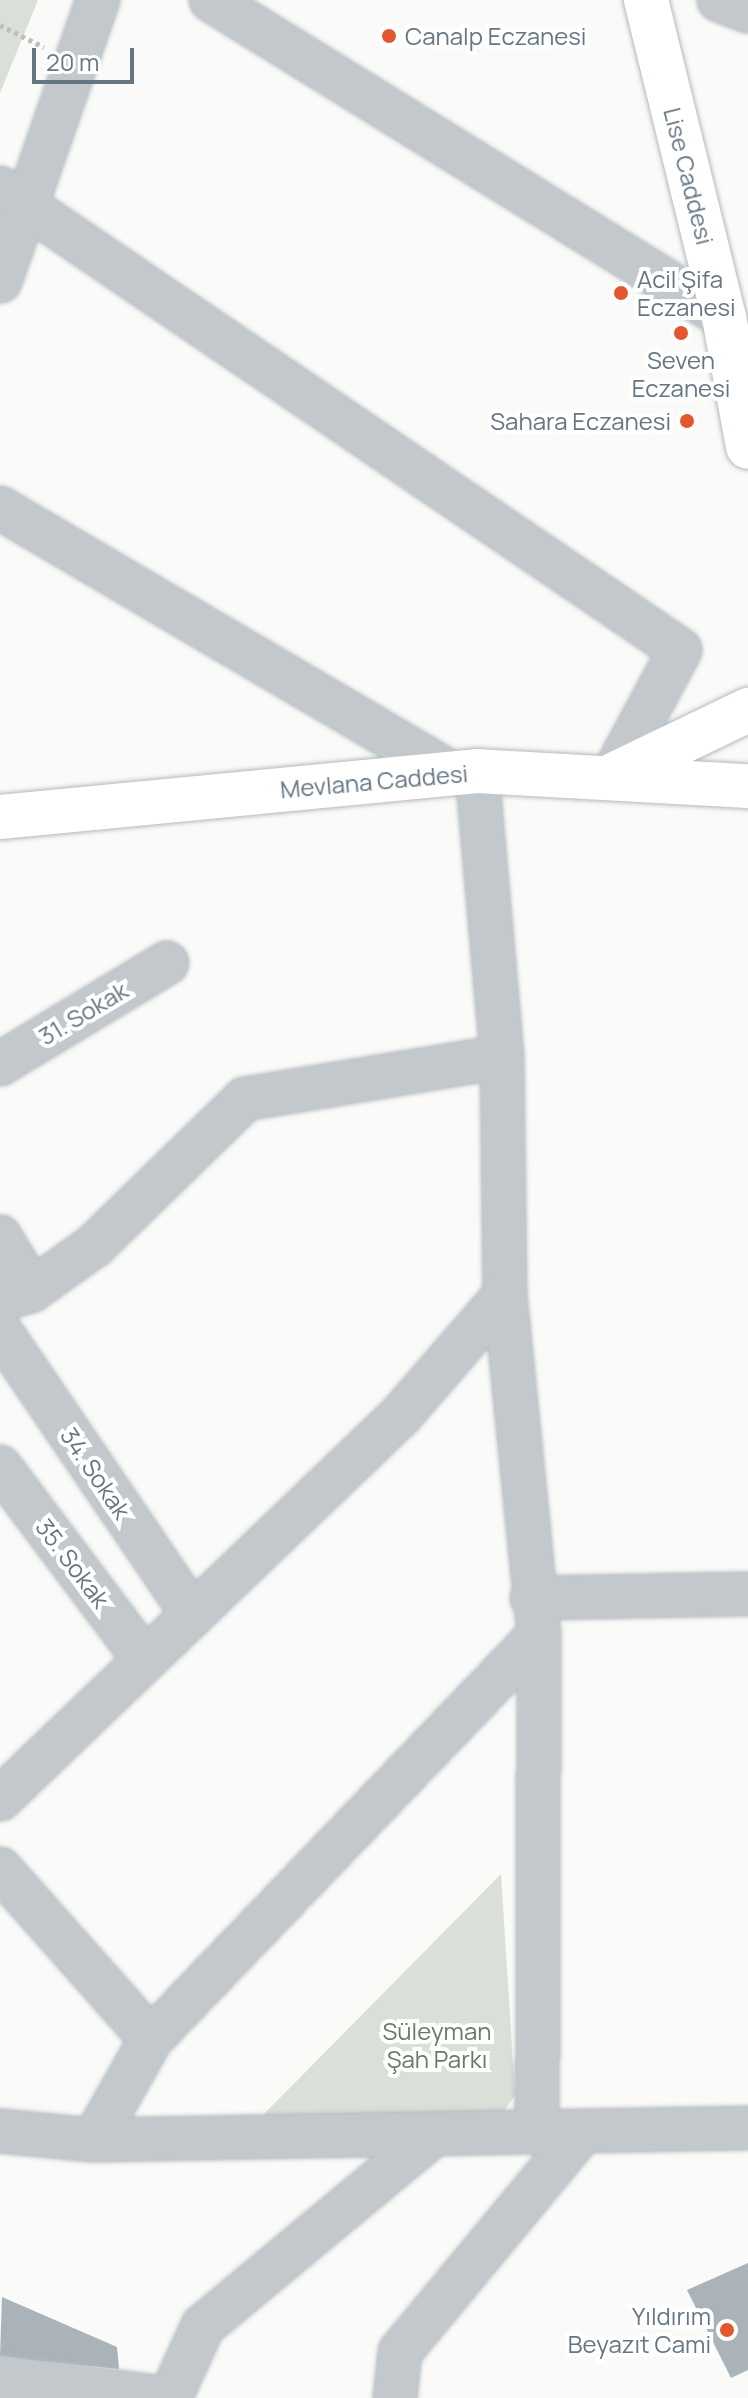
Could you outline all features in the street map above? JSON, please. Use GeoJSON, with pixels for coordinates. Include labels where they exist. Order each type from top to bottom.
{"type":"FeatureCollection","features":[{"type":"Feature","properties":{"kind":"main road","name":"Lise Caddesi"},"geometry":{"type":"LineString","coordinates":[[646,0],[736,314]]}},
{"type":"Feature","properties":{"kind":"main road","name":"Lise Caddesi"},"geometry":{"type":"LineString","coordinates":[[676,0],[736,314],[748,447]]}},
{"type":"Feature","properties":{"kind":"main road"},"geometry":{"type":"LineString","coordinates":[[613,775],[748,710]]}},
{"type":"Feature","properties":{"kind":"main road","name":"Mevlana Caddesi"},"geometry":{"type":"LineString","coordinates":[[0,817],[464,772],[613,775],[748,786]]}},
{"type":"Feature","properties":{"kind":"street"},"geometry":{"type":"LineString","coordinates":[[0,281],[14,197],[78,60],[98,0]]}},
{"type":"Feature","properties":{"kind":"street"},"geometry":{"type":"LineString","coordinates":[[211,0],[736,314]]}},
{"type":"Feature","properties":{"kind":"street"},"geometry":{"type":"LineString","coordinates":[[719,0],[748,11]]}},
{"type":"Feature","properties":{"kind":"street"},"geometry":{"type":"LineString","coordinates":[[14,197],[680,650],[613,775]]}},
{"type":"Feature","properties":{"kind":"street"},"geometry":{"type":"LineString","coordinates":[[0,508],[464,772],[502,1057],[505,1295],[536,1616],[537,2133]]}},
{"type":"Feature","properties":{"kind":"street","name":"31. Sokak"},"geometry":{"type":"LineString","coordinates":[[0,1064],[167,963]]}},
{"type":"Feature","properties":{"kind":"street"},"geometry":{"type":"LineString","coordinates":[[0,1237],[16,1295],[95,1245],[245,1099],[502,1057]]}},
{"type":"Feature","properties":{"kind":"street"},"geometry":{"type":"LineString","coordinates":[[0,1799],[401,1415],[505,1295]]}},
{"type":"Feature","properties":{"kind":"street","name":"34. Sokak"},"geometry":{"type":"LineString","coordinates":[[0,1331],[193,1615]]}},
{"type":"Feature","properties":{"kind":"street","name":"35. Sokak"},"geometry":{"type":"LineString","coordinates":[[0,1467],[145,1660]]}},
{"type":"Feature","properties":{"kind":"street"},"geometry":{"type":"LineString","coordinates":[[94,2140],[151,2039],[536,1616],[748,1594]]}},
{"type":"Feature","properties":{"kind":"street"},"geometry":{"type":"LineString","coordinates":[[0,1869],[151,2039]]}},
{"type":"Feature","properties":{"kind":"street"},"geometry":{"type":"LineString","coordinates":[[0,2131],[94,2140],[748,2128]]}},
{"type":"Feature","properties":{"kind":"street"},"geometry":{"type":"LineString","coordinates":[[395,2398],[400,2352],[583,2131]]}},
{"type":"Feature","properties":{"kind":"street"},"geometry":{"type":"LineString","coordinates":[[0,2377],[167,2398],[203,2326],[434,2134]]}},
{"type":"Feature","properties":{"kind":"path"},"geometry":{"type":"LineString","coordinates":[[0,25],[78,60]]}},
{"type":"Feature","properties":{"kind":"green space"},"geometry":{"type":"Polygon","coordinates":[[[0,0],[38,0],[0,93],[0,0]]]}},
{"type":"Feature","properties":{"kind":"green space","name":"Süleyman Şah Parkı"},"geometry":{"type":"Polygon","coordinates":[[[501,1874],[515,2095],[499,2119],[260,2118],[501,1874]]]}},
{"type":"Feature","properties":{"kind":"building","name":"Yıldırım Beyazıt Cami"},"geometry":{"type":"Polygon","coordinates":[[[748,2263],[748,2370],[731,2378],[687,2290],[748,2263]]]}},
{"type":"Feature","properties":{"kind":"building"},"geometry":{"type":"Polygon","coordinates":[[[2,2297],[117,2347],[119,2369],[0,2357],[2,2297]]]}},
{"type":"Feature","properties":{"kind":"place","name":"Canalp Eczanesi"},"geometry":{"type":"Point","coordinates":[389,36]}},
{"type":"Feature","properties":{"kind":"place","name":"Acil Şifa Eczanesi"},"geometry":{"type":"Point","coordinates":[621,293]}},
{"type":"Feature","properties":{"kind":"place","name":"Seven Eczanesi"},"geometry":{"type":"Point","coordinates":[681,333]}},
{"type":"Feature","properties":{"kind":"place","name":"Sahara Eczanesi"},"geometry":{"type":"Point","coordinates":[687,421]}},
{"type":"Feature","properties":{"kind":"place","name":"Yıldırım Beyazıt Cami"},"geometry":{"type":"Point","coordinates":[727,2330]}}]}
